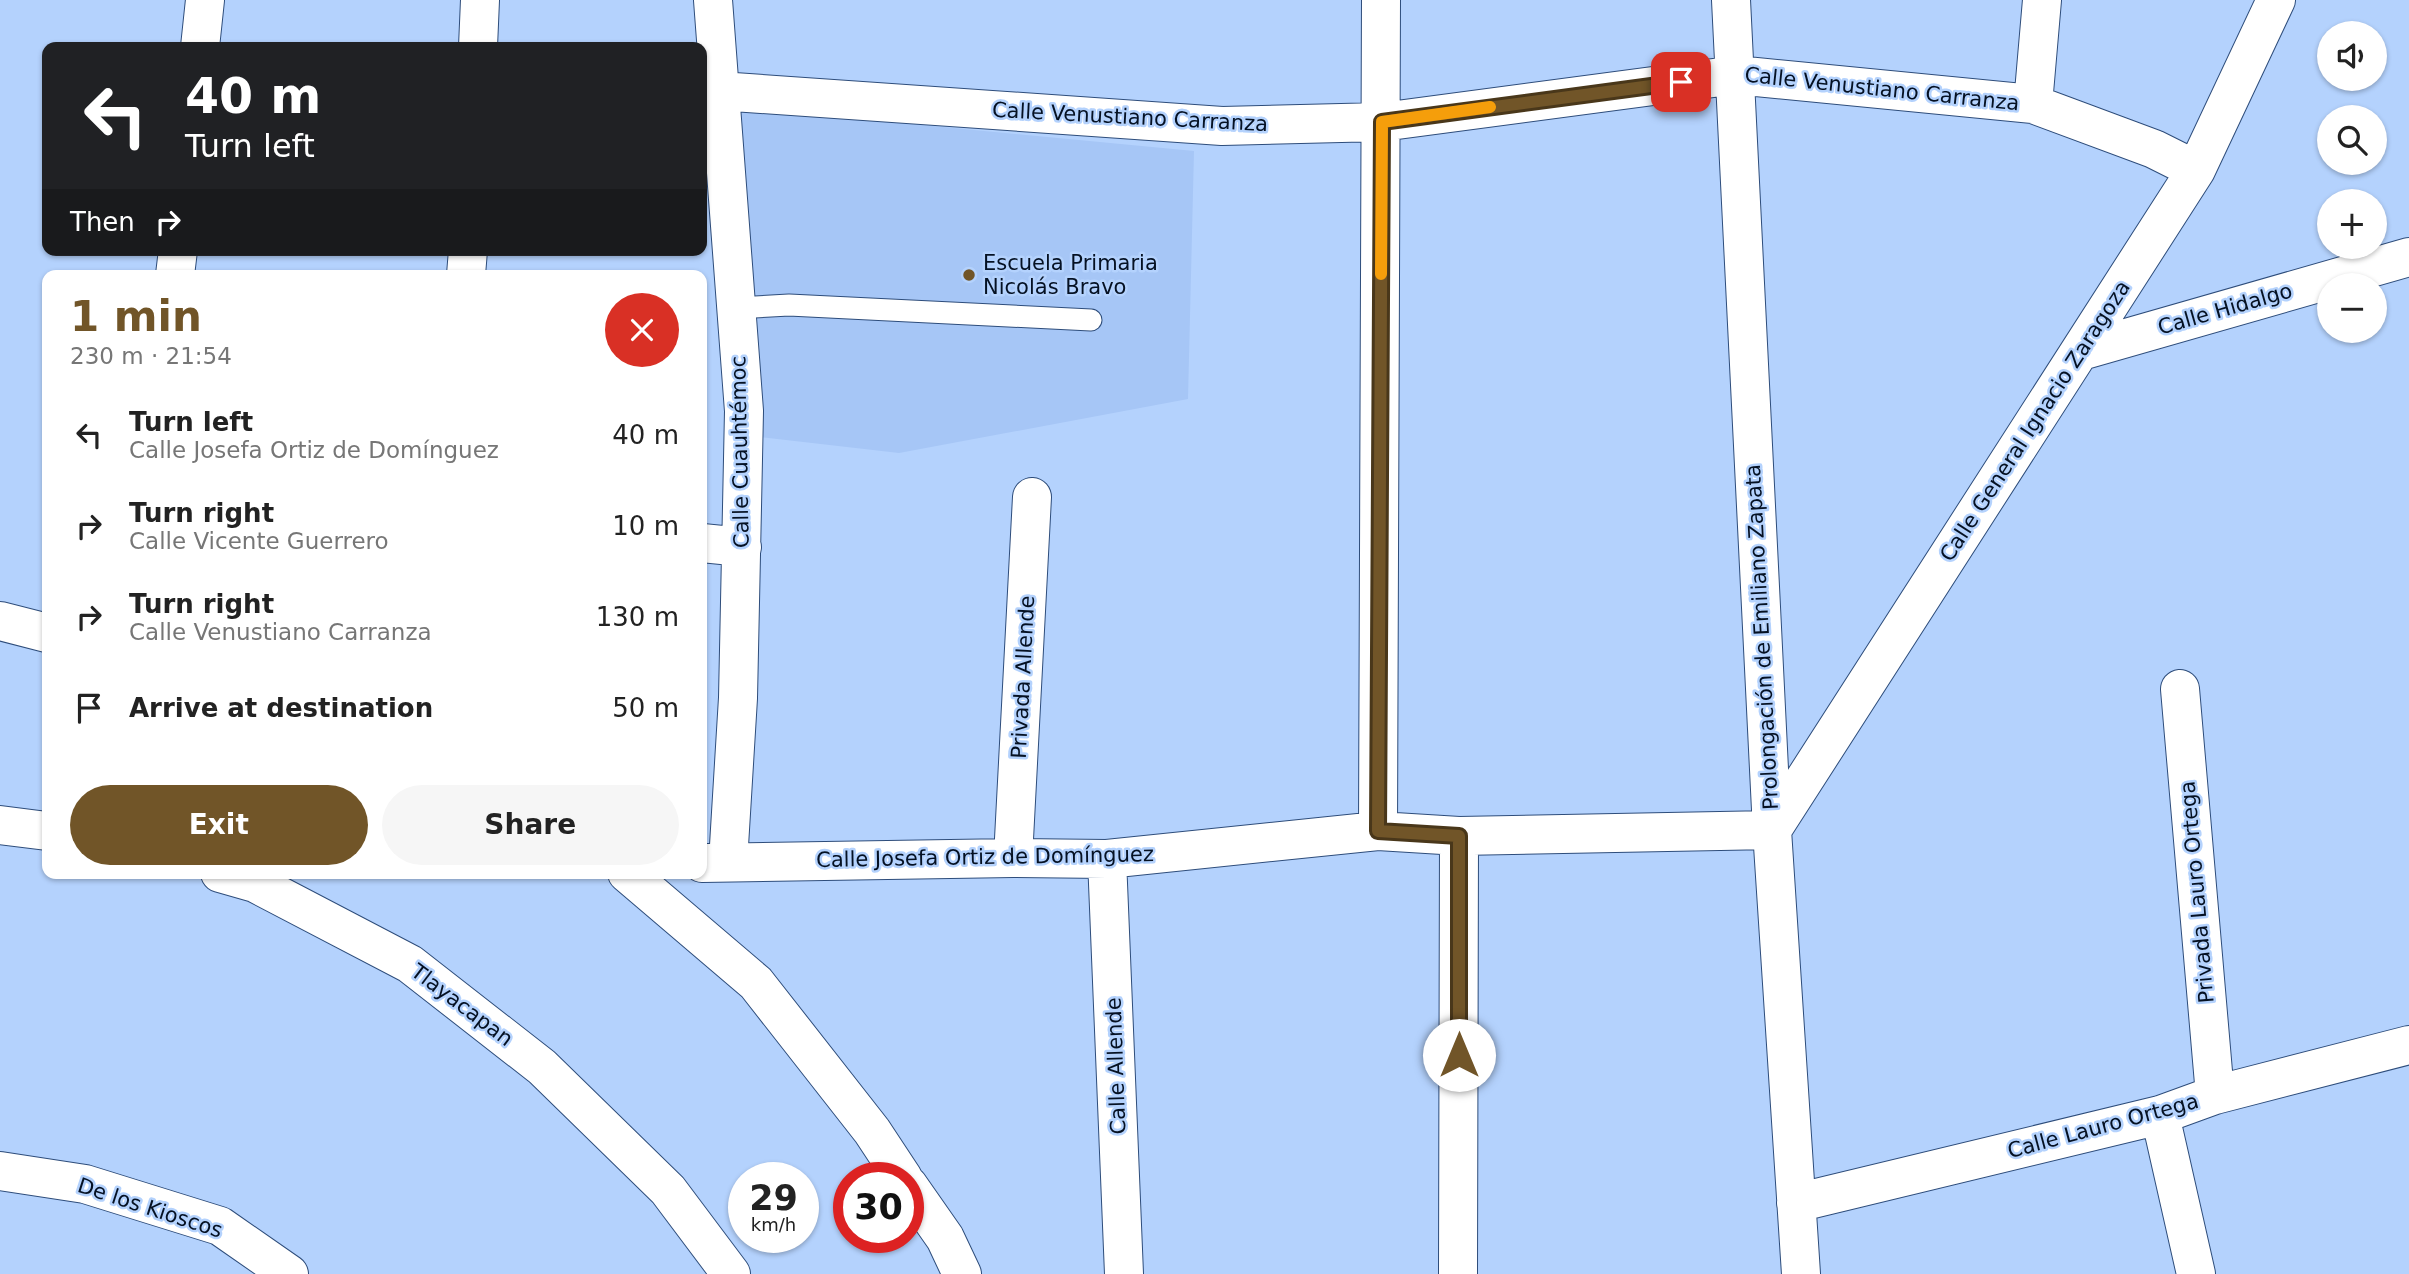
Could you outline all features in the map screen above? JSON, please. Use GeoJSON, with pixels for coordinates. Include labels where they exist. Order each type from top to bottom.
{"type":"FeatureCollection","features":[{"type":"Feature","properties":{"kind":"street"},"geometry":{"type":"LineString","coordinates":[[201,42],[205,0]]}},
{"type":"Feature","properties":{"kind":"street"},"geometry":{"type":"LineString","coordinates":[[478,42],[481,0]]}},
{"type":"Feature","properties":{"kind":"street","name":"Calle Cuauhtémoc"},"geometry":{"type":"LineString","coordinates":[[713,0],[744,411],[738,698],[715,862]]}},
{"type":"Feature","properties":{"kind":"street"},"geometry":{"type":"LineString","coordinates":[[1378,831],[1381,0]]}},
{"type":"Feature","properties":{"kind":"street","name":"Prolongación de Emiliano Zapata"},"geometry":{"type":"LineString","coordinates":[[1731,0],[1772,830],[1801,1274]]}},
{"type":"Feature","properties":{"kind":"street"},"geometry":{"type":"LineString","coordinates":[[2033,104],[2042,0]]}},
{"type":"Feature","properties":{"kind":"street","name":"Calle General Ignacio Zaragoza"},"geometry":{"type":"LineString","coordinates":[[1772,830],[2196,170],[2276,0]]}},
{"type":"Feature","properties":{"kind":"street","name":"Calle Venustiano Carranza"},"geometry":{"type":"LineString","coordinates":[[719,91],[1223,126],[1382,122],[1736,75],[2033,104],[2154,149],[2196,170]]}},
{"type":"Feature","properties":{"kind":"street","name":"Calle Hidalgo"},"geometry":{"type":"LineString","coordinates":[[2081,351],[2409,257]]}},
{"type":"Feature","properties":{"kind":"street","name":"Privada Allende"},"geometry":{"type":"LineString","coordinates":[[1013,858],[1032,497]]}},
{"type":"Feature","properties":{"kind":"street"},"geometry":{"type":"LineString","coordinates":[[707,544],[741,547]]}},
{"type":"Feature","properties":{"kind":"street"},"geometry":{"type":"LineString","coordinates":[[0,621],[42,633]]}},
{"type":"Feature","properties":{"kind":"street","name":"Privada Lauro Ortega"},"geometry":{"type":"LineString","coordinates":[[2180,690],[2215,1095]]}},
{"type":"Feature","properties":{"kind":"street"},"geometry":{"type":"LineString","coordinates":[[0,825],[42,830]]}},
{"type":"Feature","properties":{"kind":"street","name":"Calle Josefa Ortiz de Domínguez"},"geometry":{"type":"LineString","coordinates":[[715,862],[1107,859],[1378,831],[1459,836],[1772,830]]}},
{"type":"Feature","properties":{"kind":"street"},"geometry":{"type":"LineString","coordinates":[[1458,1274],[1459,836]]}},
{"type":"Feature","properties":{"kind":"street","name":"Calle Allende"},"geometry":{"type":"LineString","coordinates":[[1107,859],[1125,1274]]}},
{"type":"Feature","properties":{"kind":"street","name":"Tlayacapan"},"geometry":{"type":"LineString","coordinates":[[241,879],[255,883],[410,964],[542,1067],[668,1190],[731,1274]]}},
{"type":"Feature","properties":{"kind":"street"},"geometry":{"type":"LineString","coordinates":[[633,879],[756,983],[893,1162]]}},
{"type":"Feature","properties":{"kind":"street","name":"Calle Lauro Ortega"},"geometry":{"type":"LineString","coordinates":[[1796,1203],[2161,1115],[2215,1095],[2409,1045]]}},
{"type":"Feature","properties":{"kind":"street"},"geometry":{"type":"LineString","coordinates":[[2161,1115],[2196,1274]]}},
{"type":"Feature","properties":{"kind":"street","name":"De los Kioscos"},"geometry":{"type":"LineString","coordinates":[[0,1171],[85,1184],[220,1226],[289,1274]]}},
{"type":"Feature","properties":{"kind":"street"},"geometry":{"type":"LineString","coordinates":[[924,1209],[944,1238],[962,1274]]}},
{"type":"Feature","properties":{"kind":"lane"},"geometry":{"type":"LineString","coordinates":[[736,308],[789,305],[1091,320]]}},
{"type":"Feature","properties":{"kind":"shaded area","name":"Escuela Primaria Nicolás Bravo"},"geometry":{"type":"Polygon","coordinates":[[[735,107],[1194,151],[1188,399],[899,453],[760,437],[735,107]]]}},
{"type":"Feature","properties":{"kind":"slow traffic"},"geometry":{"type":"LineString","coordinates":[[1381,274],[1382,122],[1490,107]]}},
{"type":"Feature","properties":{"kind":"place","name":"Escuela Primaria Nicolás Bravo"},"geometry":{"type":"Point","coordinates":[969,275]}},
{"type":"Feature","properties":{"kind":"route"},"geometry":{"type":"LineString","coordinates":[[1459,1055],[1459,836],[1378,831],[1382,122],[1681,82]]}}]}
